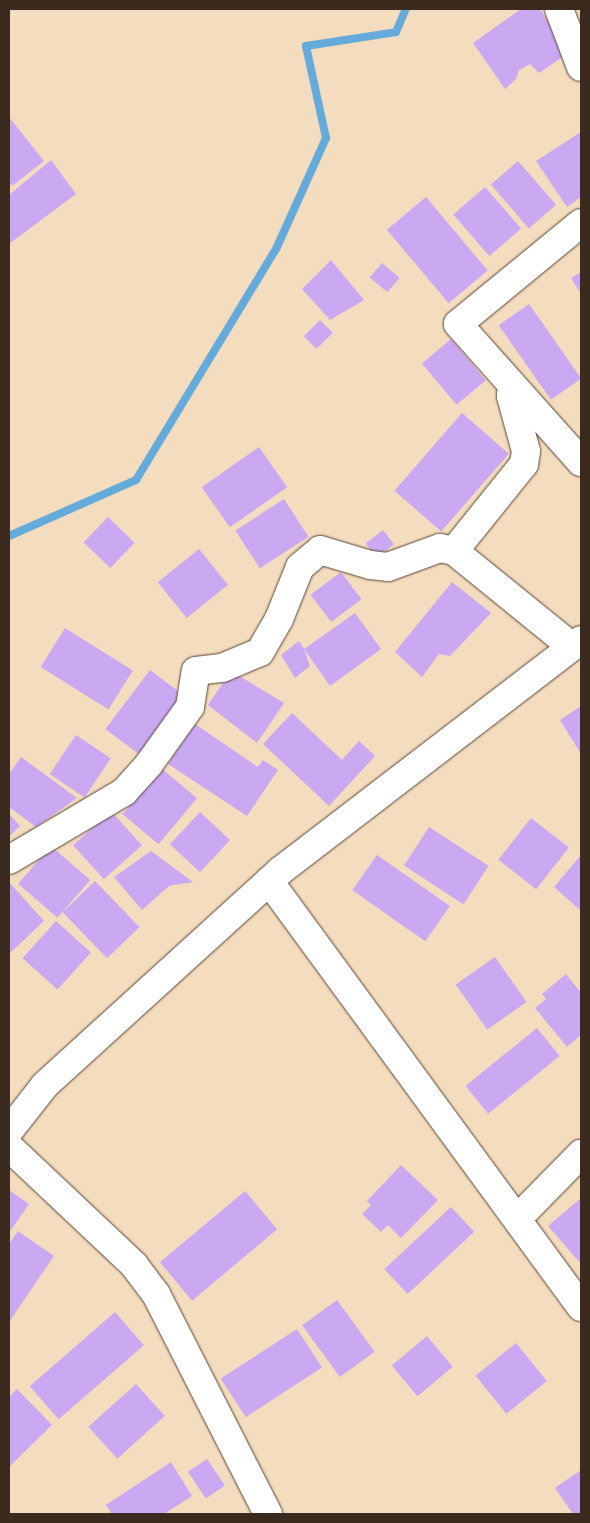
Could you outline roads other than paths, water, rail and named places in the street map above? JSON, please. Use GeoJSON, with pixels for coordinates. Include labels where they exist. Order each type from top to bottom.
{"type":"FeatureCollection","features":[{"type":"Feature","properties":{"kind":"street"},"geometry":{"type":"LineString","coordinates":[[559,9],[581,67]]}},
{"type":"Feature","properties":{"kind":"street"},"geometry":{"type":"LineString","coordinates":[[581,223],[458,324],[581,462]]}},
{"type":"Feature","properties":{"kind":"street"},"geometry":{"type":"LineString","coordinates":[[454,551],[524,464],[526,451],[511,396],[512,385]]}},
{"type":"Feature","properties":{"kind":"street"},"geometry":{"type":"LineString","coordinates":[[9,860],[124,792],[149,764],[190,707],[196,671],[222,668],[260,652],[279,618],[300,567],[320,550],[370,565],[388,566],[440,548],[454,551],[576,643],[269,881],[45,1085],[9,1131]]}},
{"type":"Feature","properties":{"kind":"street"},"geometry":{"type":"LineString","coordinates":[[269,881],[518,1218],[581,1307]]}},
{"type":"Feature","properties":{"kind":"street"},"geometry":{"type":"LineString","coordinates":[[9,1147],[134,1265],[156,1294],[268,1514]]}},
{"type":"Feature","properties":{"kind":"street"},"geometry":{"type":"LineString","coordinates":[[518,1218],[581,1154]]}},
{"type":"Feature","properties":{"kind":"waterway"},"geometry":{"type":"LineString","coordinates":[[9,536],[136,480],[277,247],[326,138],[306,46],[396,32],[406,9]]}}]}
